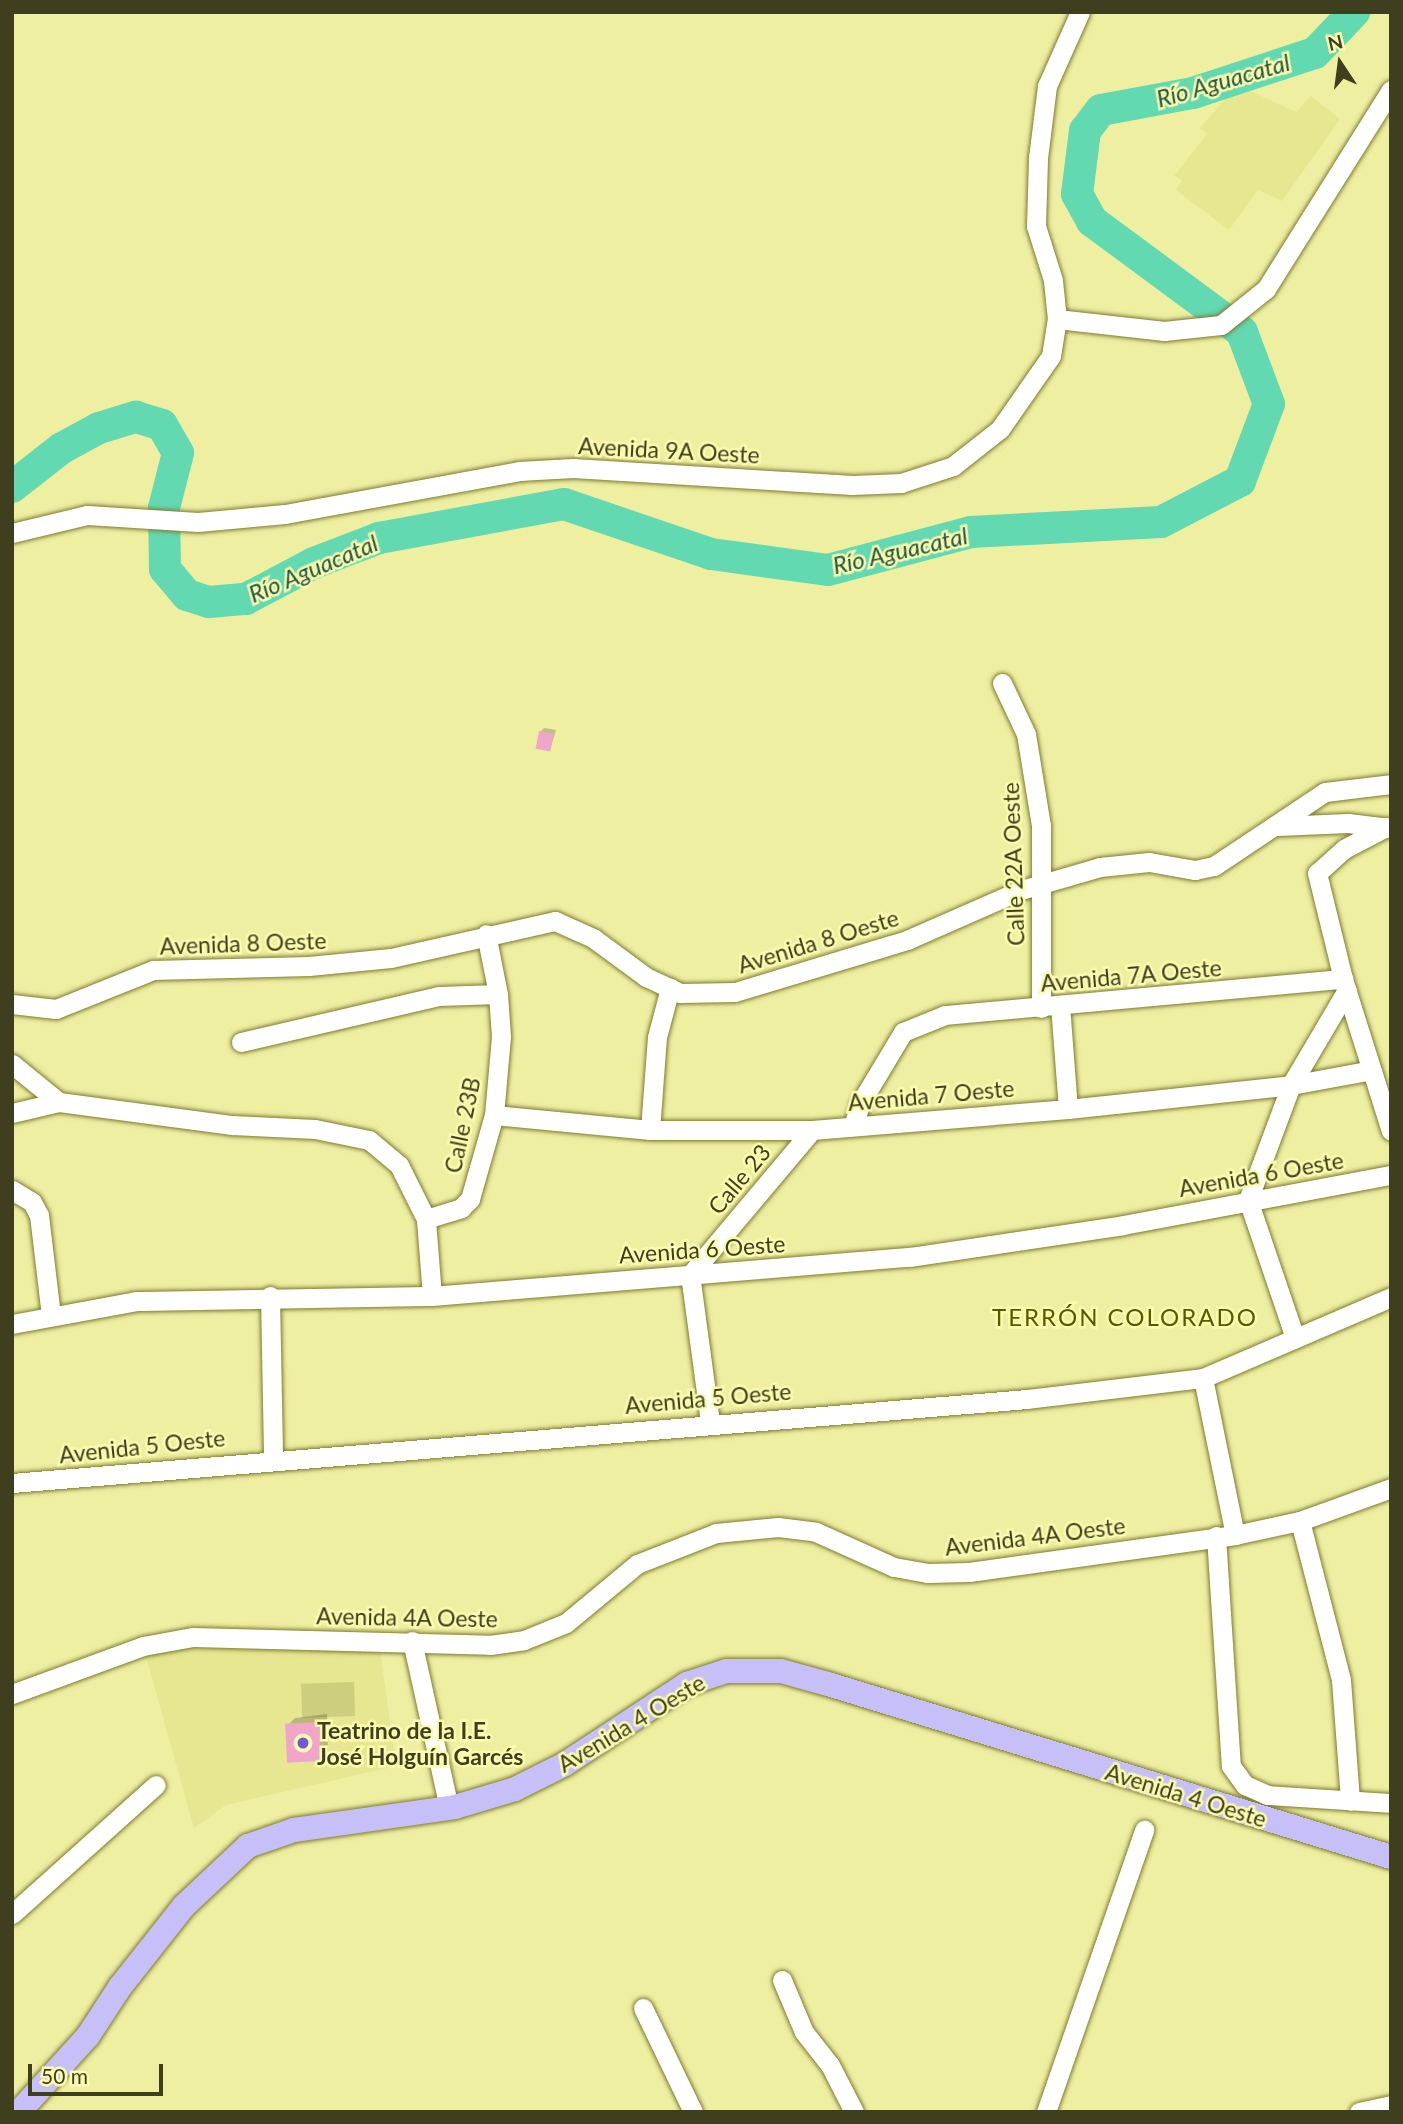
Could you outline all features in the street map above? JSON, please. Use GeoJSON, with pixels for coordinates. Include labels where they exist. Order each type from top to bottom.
{"type":"FeatureCollection","features":[{"type":"Feature","properties":{"kind":"main road","name":"Avenida 4 Oeste"},"geometry":{"type":"LineString","coordinates":[[19,2112],[88,2036],[120,1987],[184,1906],[241,1851],[294,1830],[449,1808],[536,1780],[687,1684],[726,1671],[752,1669],[828,1684],[1391,1857]]}},
{"type":"Feature","properties":{"kind":"street","name":"Avenida 9A Oeste"},"geometry":{"type":"LineString","coordinates":[[12,533],[60,518],[87,515],[198,522],[285,514],[519,471],[573,468],[852,485],[901,482],[953,466],[1000,429],[1051,356],[1057,319],[1053,280],[1036,226],[1038,158],[1047,86],[1080,12]]}},
{"type":"Feature","properties":{"kind":"street"},"geometry":{"type":"LineString","coordinates":[[1057,319],[1164,331],[1222,325],[1266,289],[1391,90]]}},
{"type":"Feature","properties":{"kind":"street","name":"Calle 22A Oeste"},"geometry":{"type":"LineString","coordinates":[[1002,683],[1026,734],[1033,764],[1050,1006],[1068,1109]]}},
{"type":"Feature","properties":{"kind":"street"},"geometry":{"type":"LineString","coordinates":[[1273,826],[1325,792],[1391,784]]}},
{"type":"Feature","properties":{"kind":"street","name":"Avenida 8 Oeste"},"geometry":{"type":"LineString","coordinates":[[12,1004],[56,1009],[153,970],[309,966],[391,958],[486,934],[555,921],[593,938],[646,977],[681,993],[735,992],[783,980],[907,940],[1043,882],[1112,866],[1149,862],[1195,870],[1214,866],[1273,826],[1312,822],[1388,828]]}},
{"type":"Feature","properties":{"kind":"street"},"geometry":{"type":"LineString","coordinates":[[1388,828],[1344,849],[1317,873],[1345,984],[1391,1131]]}},
{"type":"Feature","properties":{"kind":"street","name":"Calle 23B"},"geometry":{"type":"LineString","coordinates":[[426,1219],[461,1208],[470,1199],[494,1115],[501,1037],[498,994],[486,934]]}},
{"type":"Feature","properties":{"kind":"street"},"geometry":{"type":"LineString","coordinates":[[1296,1338],[1248,1200],[1291,1085],[1345,984]]}},
{"type":"Feature","properties":{"kind":"street","name":"Avenida 7A Oeste"},"geometry":{"type":"LineString","coordinates":[[853,1126],[861,1102],[903,1032],[944,1015],[1345,984]]}},
{"type":"Feature","properties":{"kind":"street"},"geometry":{"type":"LineString","coordinates":[[650,1130],[657,1037],[670,988]]}},
{"type":"Feature","properties":{"kind":"street"},"geometry":{"type":"LineString","coordinates":[[241,1042],[439,996],[498,994]]}},
{"type":"Feature","properties":{"kind":"street"},"geometry":{"type":"LineString","coordinates":[[12,1064],[60,1102]]}},
{"type":"Feature","properties":{"kind":"street","name":"Avenida 7 Oeste"},"geometry":{"type":"LineString","coordinates":[[494,1115],[650,1130],[812,1130],[1068,1109],[1291,1085],[1371,1070]]}},
{"type":"Feature","properties":{"kind":"street"},"geometry":{"type":"LineString","coordinates":[[12,1113],[60,1102],[232,1125],[315,1129],[369,1140],[399,1165],[426,1219],[432,1296]]}},
{"type":"Feature","properties":{"kind":"street","name":"Calle 23"},"geometry":{"type":"LineString","coordinates":[[690,1275],[812,1130]]}},
{"type":"Feature","properties":{"kind":"street","name":"Avenida 6 Oeste"},"geometry":{"type":"LineString","coordinates":[[12,1324],[136,1301],[270,1296],[432,1296],[1000,1246],[1391,1175]]}},
{"type":"Feature","properties":{"kind":"street"},"geometry":{"type":"LineString","coordinates":[[12,1190],[32,1202],[39,1215],[51,1315]]}},
{"type":"Feature","properties":{"kind":"street"},"geometry":{"type":"LineString","coordinates":[[690,1275],[710,1422]]}},
{"type":"Feature","properties":{"kind":"street"},"geometry":{"type":"LineString","coordinates":[[270,1296],[273,1458]]}},
{"type":"Feature","properties":{"kind":"street","name":"Avenida 5 Oeste"},"geometry":{"type":"LineString","coordinates":[[12,1483],[273,1458],[1027,1399],[1203,1378],[1391,1297]]}},
{"type":"Feature","properties":{"kind":"street"},"geometry":{"type":"LineString","coordinates":[[1203,1378],[1225,1536],[1231,1766],[1245,1785],[1268,1795],[1391,1803]]}},
{"type":"Feature","properties":{"kind":"street","name":"Avenida 4A Oeste"},"geometry":{"type":"LineString","coordinates":[[12,1694],[144,1646],[193,1637],[490,1645],[524,1640],[566,1623],[637,1564],[716,1533],[778,1527],[816,1532],[894,1567],[928,1573],[969,1572],[1225,1536],[1300,1521],[1391,1488]]}},
{"type":"Feature","properties":{"kind":"street"},"geometry":{"type":"LineString","coordinates":[[1300,1521],[1341,1681],[1350,1801]]}},
{"type":"Feature","properties":{"kind":"street"},"geometry":{"type":"LineString","coordinates":[[412,1641],[449,1808]]}},
{"type":"Feature","properties":{"kind":"street"},"geometry":{"type":"LineString","coordinates":[[12,1914],[156,1785]]}},
{"type":"Feature","properties":{"kind":"street"},"geometry":{"type":"LineString","coordinates":[[1046,2112],[1144,1830]]}},
{"type":"Feature","properties":{"kind":"street"},"geometry":{"type":"LineString","coordinates":[[782,1980],[804,2032],[830,2065],[854,2112]]}},
{"type":"Feature","properties":{"kind":"street"},"geometry":{"type":"LineString","coordinates":[[643,2008],[693,2112]]}},
{"type":"Feature","properties":{"kind":"street"},"geometry":{"type":"LineString","coordinates":[[1359,2112],[1391,2105]]}},
{"type":"Feature","properties":{"kind":"shaded area"},"geometry":{"type":"Polygon","coordinates":[[[1237,85],[1296,112],[1311,96],[1340,119],[1282,201],[1258,190],[1229,230],[1176,190],[1182,180],[1174,176],[1207,134],[1200,128],[1237,85]]]}},
{"type":"Feature","properties":{"kind":"shaded area"},"geometry":{"type":"Polygon","coordinates":[[[379,1642],[396,1766],[226,1805],[194,1828],[143,1646],[379,1642]]]}},
{"type":"Feature","properties":{"kind":"shaded area"},"geometry":{"type":"Polygon","coordinates":[[[354,1682],[355,1716],[302,1718],[301,1684],[354,1682]]]}},
{"type":"Feature","properties":{"kind":"building"},"geometry":{"type":"Polygon","coordinates":[[[539,731],[554,734],[550,752],[536,749],[539,731]]]}},
{"type":"Feature","properties":{"kind":"building","name":"Teatrino de la I.E. José Holguín Garcés"},"geometry":{"type":"Polygon","coordinates":[[[319,1722],[321,1761],[287,1763],[285,1724],[319,1722]]]}},
{"type":"Feature","properties":{"kind":"waterway","name":"Río Aguacatal"},"geometry":{"type":"LineString","coordinates":[[12,487],[62,448],[99,428],[136,417],[162,425],[178,453],[164,508],[165,569],[187,595],[209,602],[246,599],[314,563],[379,538],[564,504],[711,554],[828,570],[971,532],[1161,522],[1240,481],[1269,404],[1242,332],[1092,221],[1077,194],[1085,131],[1101,110],[1193,93],[1315,53],[1354,12]]}},
{"type":"Feature","properties":{"kind":"place","name":"Teatrino de la I.E. José Holguín Garcés"},"geometry":{"type":"Point","coordinates":[303,1743]}},
{"type":"Feature","properties":{"kind":"district","name":"TERRÓN COLORADO"},"geometry":{"type":"Point","coordinates":[1125,1317]}}]}
